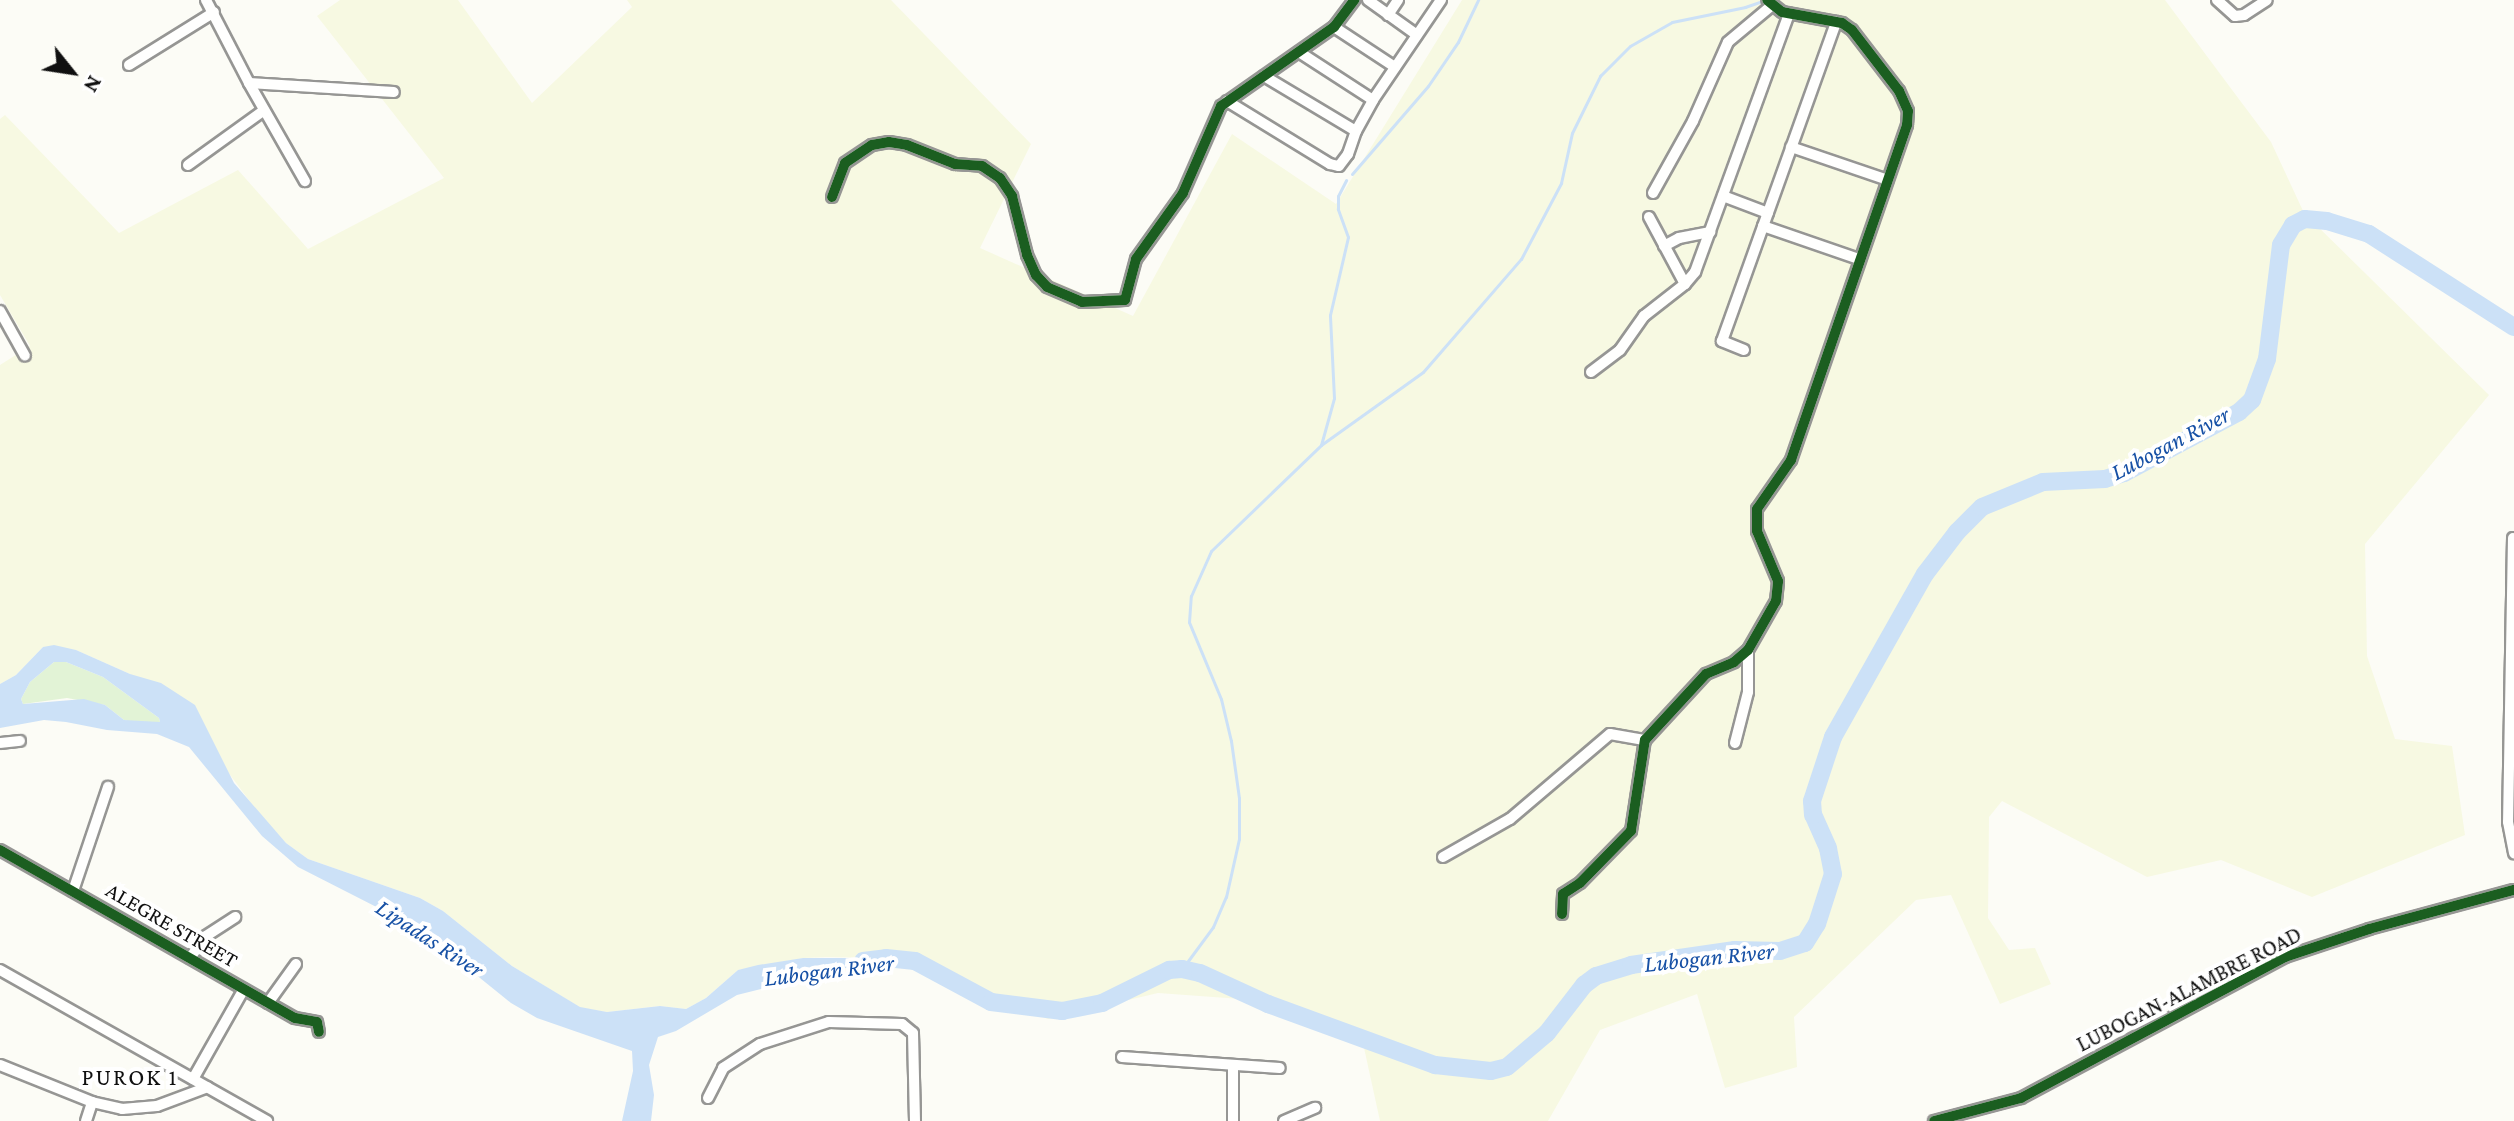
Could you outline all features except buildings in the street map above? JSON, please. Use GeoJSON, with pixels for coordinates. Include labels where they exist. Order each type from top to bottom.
{"type":"FeatureCollection","features":[{"type":"Feature","properties":{"kind":"street"},"geometry":{"type":"LineString","coordinates":[[206,0],[263,111],[305,181]]}},
{"type":"Feature","properties":{"kind":"street"},"geometry":{"type":"LineString","coordinates":[[832,197],[845,163],[872,145],[889,142],[907,145],[955,164],[982,166],[1000,178],[1012,196],[1027,255],[1036,275],[1047,287],[1082,302],[1125,300],[1136,259],[1183,193],[1213,118],[1227,101],[1334,27],[1354,0]]}},
{"type":"Feature","properties":{"kind":"street"},"geometry":{"type":"LineString","coordinates":[[1368,0],[1417,35]]}},
{"type":"Feature","properties":{"kind":"street"},"geometry":{"type":"LineString","coordinates":[[1388,15],[1398,0]]}},
{"type":"Feature","properties":{"kind":"street"},"geometry":{"type":"LineString","coordinates":[[1227,101],[1335,166],[1344,162],[1373,100],[1441,0]]}},
{"type":"Feature","properties":{"kind":"street"},"geometry":{"type":"LineString","coordinates":[[2217,0],[2235,16],[2244,15],[2267,0]]}},
{"type":"Feature","properties":{"kind":"street"},"geometry":{"type":"LineString","coordinates":[[1562,914],[1563,894],[1580,883],[1600,859],[1625,839],[1635,823],[1635,799],[1645,740],[1706,674],[1734,662],[1748,650],[1779,591],[1757,531],[1757,509],[1791,460],[1907,125],[1907,105],[1847,26],[1789,14],[1769,3],[1758,20],[1734,34],[1723,49],[1693,121],[1653,193]]}},
{"type":"Feature","properties":{"kind":"street"},"geometry":{"type":"LineString","coordinates":[[129,65],[214,12]]}},
{"type":"Feature","properties":{"kind":"street"},"geometry":{"type":"LineString","coordinates":[[1591,372],[1626,345],[1644,316],[1685,284],[1695,272],[1789,14]]}},
{"type":"Feature","properties":{"kind":"street"},"geometry":{"type":"LineString","coordinates":[[1744,350],[1722,341],[1836,22]]}},
{"type":"Feature","properties":{"kind":"street"},"geometry":{"type":"LineString","coordinates":[[1334,27],[1395,67]]}},
{"type":"Feature","properties":{"kind":"street"},"geometry":{"type":"LineString","coordinates":[[1299,52],[1373,100]]}},
{"type":"Feature","properties":{"kind":"street"},"geometry":{"type":"LineString","coordinates":[[1264,76],[1356,131]]}},
{"type":"Feature","properties":{"kind":"street"},"geometry":{"type":"LineString","coordinates":[[249,83],[394,92]]}},
{"type":"Feature","properties":{"kind":"street"},"geometry":{"type":"LineString","coordinates":[[188,165],[263,111]]}},
{"type":"Feature","properties":{"kind":"street"},"geometry":{"type":"LineString","coordinates":[[1791,147],[1888,180]]}},
{"type":"Feature","properties":{"kind":"street"},"geometry":{"type":"LineString","coordinates":[[1723,196],[1768,213]]}},
{"type":"Feature","properties":{"kind":"street"},"geometry":{"type":"LineString","coordinates":[[1649,217],[1685,284]]}},
{"type":"Feature","properties":{"kind":"street"},"geometry":{"type":"LineString","coordinates":[[1763,226],[1859,259]]}},
{"type":"Feature","properties":{"kind":"street"},"geometry":{"type":"LineString","coordinates":[[1664,246],[1679,238],[1710,232]]}},
{"type":"Feature","properties":{"kind":"street"},"geometry":{"type":"LineString","coordinates":[[0,311],[25,356]]}},
{"type":"Feature","properties":{"kind":"street"},"geometry":{"type":"LineString","coordinates":[[2513,538],[2508,822],[2514,853]]}},
{"type":"Feature","properties":{"kind":"street"},"geometry":{"type":"LineString","coordinates":[[1735,743],[1748,692],[1748,650]]}},
{"type":"Feature","properties":{"kind":"street"},"geometry":{"type":"LineString","coordinates":[[1443,857],[1510,819],[1610,734],[1645,740]]}},
{"type":"Feature","properties":{"kind":"street"},"geometry":{"type":"LineString","coordinates":[[0,743],[20,741]]}},
{"type":"Feature","properties":{"kind":"street"},"geometry":{"type":"LineString","coordinates":[[73,891],[108,787]]}},
{"type":"Feature","properties":{"kind":"street","name":"ALEGRE STREET"},"geometry":{"type":"LineString","coordinates":[[0,850],[295,1018],[317,1022],[319,1032]]}},
{"type":"Feature","properties":{"kind":"street","name":"LUBOGAN-ALAMBRE ROAD"},"geometry":{"type":"LineString","coordinates":[[1934,1121],[2021,1098],[2285,957],[2369,929],[2514,890]]}},
{"type":"Feature","properties":{"kind":"street"},"geometry":{"type":"LineString","coordinates":[[190,958],[206,936],[235,917]]}},
{"type":"Feature","properties":{"kind":"street"},"geometry":{"type":"LineString","coordinates":[[268,1003],[296,964]]}},
{"type":"Feature","properties":{"kind":"street"},"geometry":{"type":"LineString","coordinates":[[0,970],[267,1121]]}},
{"type":"Feature","properties":{"kind":"street"},"geometry":{"type":"LineString","coordinates":[[193,1079],[244,989]]}},
{"type":"Feature","properties":{"kind":"street"},"geometry":{"type":"LineString","coordinates":[[708,1098],[723,1068],[760,1044],[829,1022],[902,1024],[913,1033],[915,1121]]}},
{"type":"Feature","properties":{"kind":"street"},"geometry":{"type":"LineString","coordinates":[[1122,1057],[1280,1068]]}},
{"type":"Feature","properties":{"kind":"street"},"geometry":{"type":"LineString","coordinates":[[0,1065],[92,1102],[122,1109],[143,1109],[208,1087]]}},
{"type":"Feature","properties":{"kind":"street"},"geometry":{"type":"LineString","coordinates":[[1233,1065],[1233,1121]]}},
{"type":"Feature","properties":{"kind":"street"},"geometry":{"type":"LineString","coordinates":[[86,1121],[92,1102]]}},
{"type":"Feature","properties":{"kind":"street"},"geometry":{"type":"LineString","coordinates":[[1284,1121],[1315,1108]]}},
{"type":"Feature","properties":{"kind":"green space"},"geometry":{"type":"Polygon","coordinates":[[[340,0],[458,0],[532,103],[632,7],[627,0],[891,0],[1031,144],[980,248],[1133,316],[1232,134],[1336,204],[1462,0],[2165,0],[2271,142],[2304,213],[2489,395],[2365,544],[2367,656],[2395,739],[2452,746],[2465,835],[2312,897],[2221,860],[2147,877],[2002,801],[1989,817],[1988,918],[2009,950],[2035,948],[2051,984],[2000,1004],[1951,895],[1916,900],[1794,1017],[1797,1067],[1725,1088],[1697,994],[1600,1030],[1548,1121],[1380,1121],[1361,1034],[1283,1002],[1158,993],[1048,1019],[886,958],[827,957],[803,958],[738,970],[706,998],[686,1009],[660,1006],[607,1012],[581,1008],[512,966],[443,911],[420,898],[308,859],[286,843],[260,815],[222,764],[130,674],[76,650],[43,647],[16,675],[0,684],[0,365],[30,346],[0,295],[0,119],[5,115],[119,233],[238,170],[308,249],[444,178],[317,16],[340,0]]]}},
{"type":"Feature","properties":{"kind":"green space"},"geometry":{"type":"Polygon","coordinates":[[[54,662],[66,662],[103,677],[159,718],[160,722],[135,723],[124,720],[105,705],[67,698],[23,704],[21,699],[30,682],[54,662]]]}},
{"type":"Feature","properties":{"kind":"water","name":"Lipadas River"},"geometry":{"type":"Polygon","coordinates":[[[54,645],[76,650],[130,674],[161,683],[195,705],[234,783],[286,843],[308,859],[420,898],[443,911],[512,966],[580,1007],[607,1012],[660,1006],[686,1009],[706,998],[738,970],[803,958],[886,958],[737,995],[676,1031],[658,1037],[649,1065],[654,1095],[651,1121],[622,1121],[633,1071],[632,1051],[537,1018],[511,1003],[433,940],[400,919],[298,867],[262,836],[189,747],[157,734],[107,730],[66,722],[44,720],[0,728],[0,684],[16,675],[43,647],[54,645]],[[54,662],[30,682],[21,699],[23,704],[84,699],[105,705],[124,720],[160,722],[159,718],[103,677],[66,662],[54,662]]]}},
{"type":"Feature","properties":{"kind":"waterway"},"geometry":{"type":"LineString","coordinates":[[1352,174],[1428,86],[1458,42],[1478,0]]}},
{"type":"Feature","properties":{"kind":"waterway"},"geometry":{"type":"LineString","coordinates":[[1182,969],[1213,927],[1226,897],[1239,839],[1239,798],[1231,741],[1221,699],[1189,622],[1191,596],[1211,551],[1321,445],[1423,372],[1521,259],[1561,183],[1572,133],[1600,76],[1630,46],[1672,22],[1762,1]]}},
{"type":"Feature","properties":{"kind":"waterway"},"geometry":{"type":"LineString","coordinates":[[1321,445],[1334,398],[1330,315],[1348,237],[1338,209],[1338,196],[1346,180]]}},
{"type":"Feature","properties":{"kind":"waterway","name":"Lubogan River"},"geometry":{"type":"LineString","coordinates":[[863,961],[886,958],[915,961],[991,1002],[1062,1011],[1102,1003],[1169,970],[1182,969],[1200,973],[1268,1004],[1435,1065],[1491,1071],[1507,1067],[1547,1033],[1584,985],[1596,976],[1631,965],[1735,950],[1780,951],[1805,943],[1817,924],[1833,874],[1828,848],[1813,815],[1812,801],[1833,737],[1925,574],[1957,532],[1982,507],[2043,482],[2105,479],[2124,473],[2239,412],[2252,400],[2267,359],[2281,245],[2293,225],[2305,219],[2327,221],[2369,234],[2514,327]]}},
{"type":"Feature","properties":{"kind":"cycle path"},"geometry":{"type":"LineString","coordinates":[[832,197],[845,163],[872,145],[889,142],[907,145],[955,164],[982,166],[1000,178],[1012,196],[1027,255],[1036,275],[1047,287],[1082,302],[1125,300],[1136,259],[1183,193],[1221,106],[1334,27],[1354,0]]}},
{"type":"Feature","properties":{"kind":"cycle path"},"geometry":{"type":"LineString","coordinates":[[1562,914],[1563,894],[1580,883],[1631,831],[1645,740],[1706,674],[1734,662],[1748,650],[1776,601],[1778,581],[1757,531],[1757,509],[1791,460],[1907,125],[1908,111],[1899,91],[1852,30],[1842,23],[1782,12],[1767,0]]}},
{"type":"Feature","properties":{"kind":"cycle path"},"geometry":{"type":"LineString","coordinates":[[0,850],[295,1018],[317,1022],[319,1032]]}},
{"type":"Feature","properties":{"kind":"cycle path"},"geometry":{"type":"LineString","coordinates":[[1934,1121],[2021,1098],[2285,957],[2369,929],[2514,890]]}},
{"type":"Feature","properties":{"kind":"district","name":"PUROK 1"},"geometry":{"type":"Point","coordinates":[130,1077]}}]}
